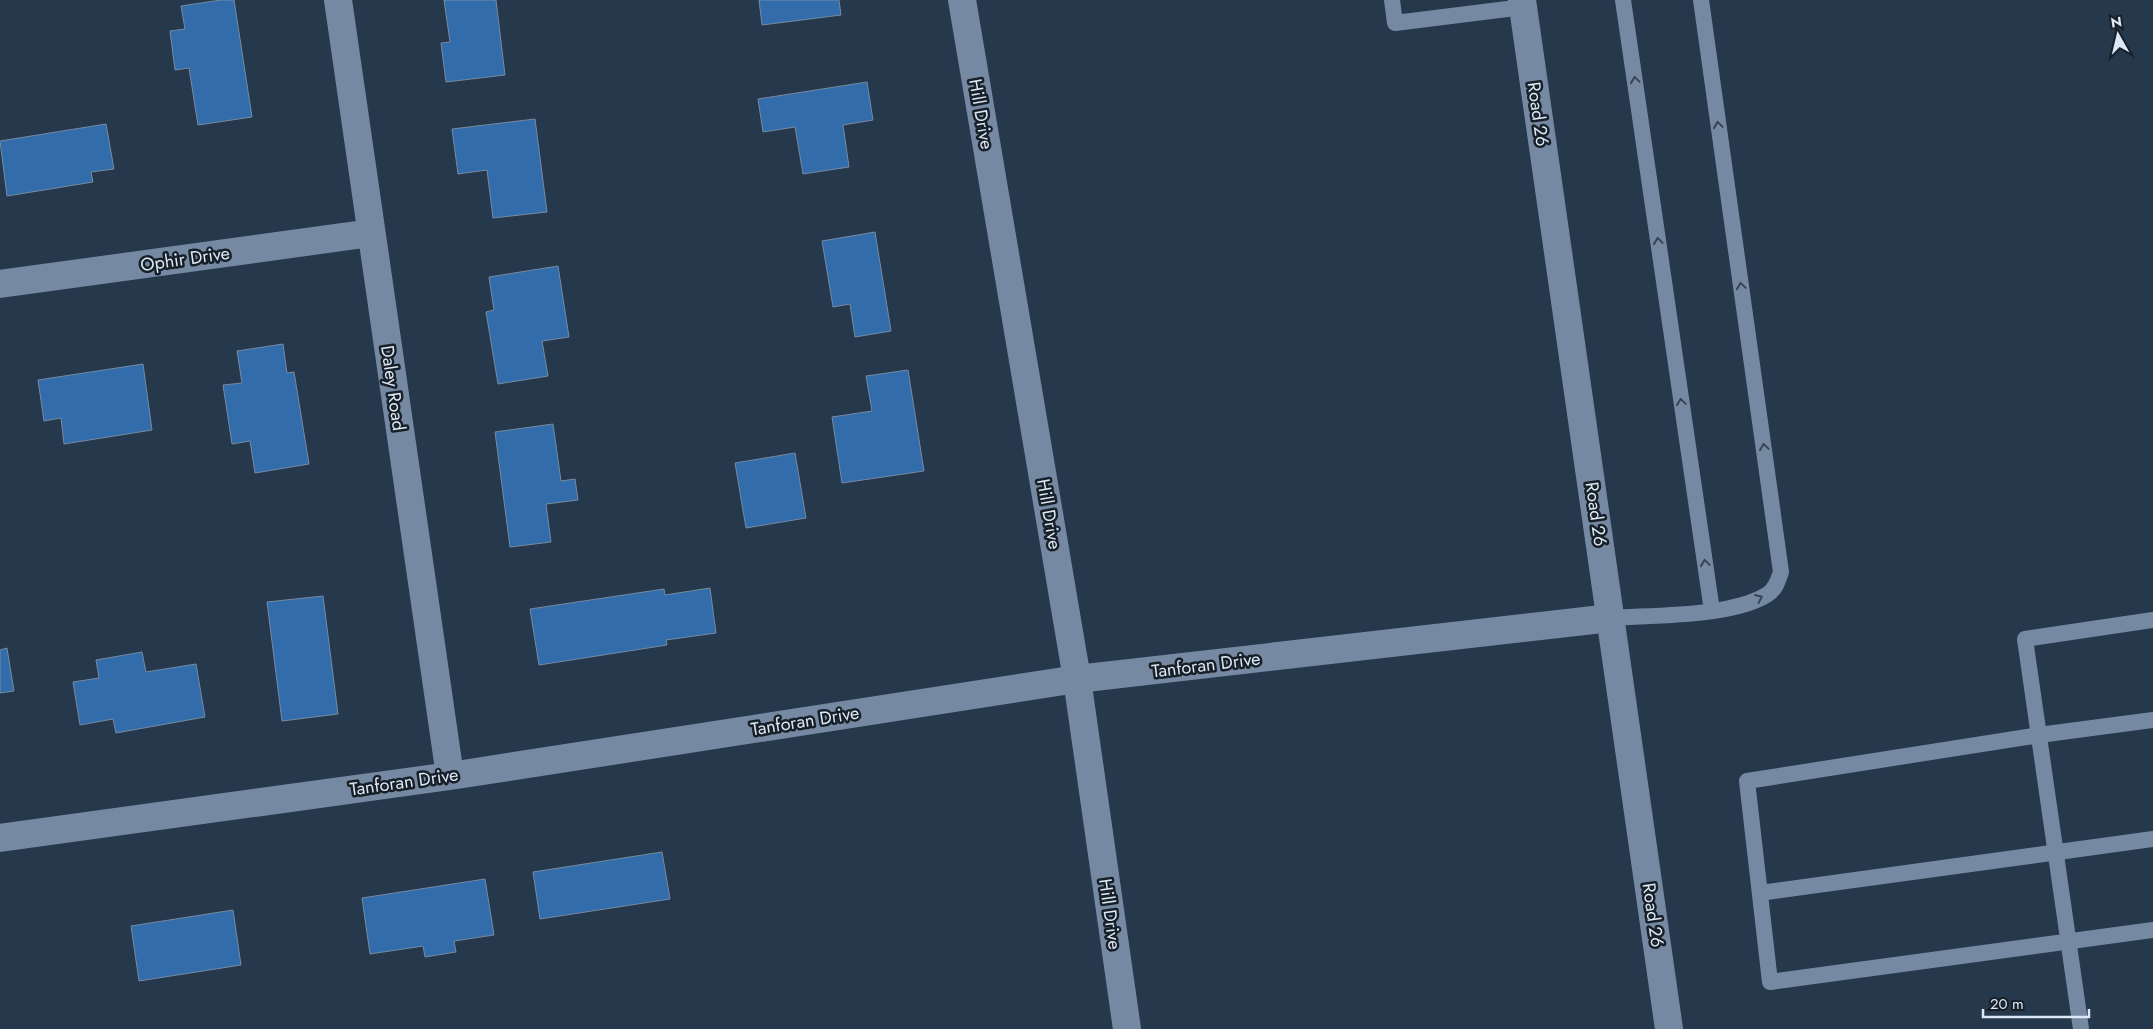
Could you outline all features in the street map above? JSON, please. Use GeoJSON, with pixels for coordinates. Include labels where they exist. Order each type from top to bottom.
{"type":"FeatureCollection","features":[{"type":"Feature","properties":{"kind":"street","name":"Daley Road"},"geometry":{"type":"LineString","coordinates":[[338,0],[450,776]]}},
{"type":"Feature","properties":{"kind":"street","name":"Hill Drive"},"geometry":{"type":"LineString","coordinates":[[962,0],[1076,679],[1127,1029]]}},
{"type":"Feature","properties":{"kind":"street","name":"Road 26"},"geometry":{"type":"LineString","coordinates":[[1522,4],[1612,618],[1669,1029]]}},
{"type":"Feature","properties":{"kind":"street","name":"Ophir Drive"},"geometry":{"type":"LineString","coordinates":[[0,284],[371,233]]}},
{"type":"Feature","properties":{"kind":"street","name":"Tanforan Drive"},"geometry":{"type":"LineString","coordinates":[[0,838],[450,776],[1076,679],[1612,618]]}},
{"type":"Feature","properties":{"kind":"lane"},"geometry":{"type":"LineString","coordinates":[[1392,0],[1395,23],[1522,4]]}},
{"type":"Feature","properties":{"kind":"lane"},"geometry":{"type":"LineString","coordinates":[[1623,0],[1712,611]]}},
{"type":"Feature","properties":{"kind":"lane"},"geometry":{"type":"LineString","coordinates":[[1612,618],[1730,609],[1768,594],[1777,584],[1781,572],[1701,0]]}},
{"type":"Feature","properties":{"kind":"lane"},"geometry":{"type":"LineString","coordinates":[[2081,1029],[2025,639],[2153,620]]}},
{"type":"Feature","properties":{"kind":"lane"},"geometry":{"type":"LineString","coordinates":[[2153,720],[2039,735],[1747,781],[1770,982],[2068,940],[2153,930]]}},
{"type":"Feature","properties":{"kind":"lane"},"geometry":{"type":"LineString","coordinates":[[1760,893],[2153,839]]}},
{"type":"Feature","properties":{"kind":"building"},"geometry":{"type":"Polygon","coordinates":[[[234,0],[252,117],[198,125],[189,68],[175,70],[170,31],[185,29],[181,6],[234,0]]]}},
{"type":"Feature","properties":{"kind":"building"},"geometry":{"type":"Polygon","coordinates":[[[444,0],[496,0],[505,75],[446,82],[441,43],[450,42],[444,0]]]}},
{"type":"Feature","properties":{"kind":"building"},"geometry":{"type":"Polygon","coordinates":[[[759,0],[839,0],[841,15],[762,25],[759,0]]]}},
{"type":"Feature","properties":{"kind":"building"},"geometry":{"type":"Polygon","coordinates":[[[867,82],[873,120],[843,125],[849,167],[803,174],[795,127],[763,132],[758,99],[867,82]]]}},
{"type":"Feature","properties":{"kind":"building"},"geometry":{"type":"Polygon","coordinates":[[[535,119],[547,212],[493,218],[487,170],[458,174],[452,129],[535,119]]]}},
{"type":"Feature","properties":{"kind":"building"},"geometry":{"type":"Polygon","coordinates":[[[106,124],[114,169],[91,172],[93,182],[7,196],[0,141],[106,124]]]}},
{"type":"Feature","properties":{"kind":"building"},"geometry":{"type":"Polygon","coordinates":[[[875,232],[891,331],[855,337],[850,304],[833,307],[822,241],[875,232]]]}},
{"type":"Feature","properties":{"kind":"building"},"geometry":{"type":"Polygon","coordinates":[[[558,266],[569,337],[542,341],[548,376],[498,384],[486,312],[494,310],[489,277],[558,266]]]}},
{"type":"Feature","properties":{"kind":"building"},"geometry":{"type":"Polygon","coordinates":[[[283,344],[287,373],[294,372],[309,464],[255,473],[250,441],[232,444],[223,385],[242,383],[237,351],[283,344]]]}},
{"type":"Feature","properties":{"kind":"building"},"geometry":{"type":"Polygon","coordinates":[[[143,364],[152,430],[64,444],[61,418],[44,421],[38,380],[143,364]]]}},
{"type":"Feature","properties":{"kind":"building"},"geometry":{"type":"Polygon","coordinates":[[[908,370],[924,471],[842,483],[832,417],[872,411],[866,376],[908,370]]]}},
{"type":"Feature","properties":{"kind":"building"},"geometry":{"type":"Polygon","coordinates":[[[553,424],[561,481],[575,479],[578,500],[546,504],[551,542],[510,547],[495,432],[553,424]]]}},
{"type":"Feature","properties":{"kind":"building"},"geometry":{"type":"Polygon","coordinates":[[[795,453],[806,518],[746,528],[735,463],[795,453]]]}},
{"type":"Feature","properties":{"kind":"building"},"geometry":{"type":"Polygon","coordinates":[[[710,588],[716,633],[666,640],[667,645],[539,665],[530,609],[664,589],[665,595],[710,588]]]}},
{"type":"Feature","properties":{"kind":"building"},"geometry":{"type":"Polygon","coordinates":[[[323,596],[338,714],[282,721],[267,602],[323,596]]]}},
{"type":"Feature","properties":{"kind":"building"},"geometry":{"type":"Polygon","coordinates":[[[7,648],[14,691],[0,693],[0,650],[7,648]]]}},
{"type":"Feature","properties":{"kind":"building"},"geometry":{"type":"Polygon","coordinates":[[[142,652],[146,672],[196,664],[205,717],[116,733],[113,719],[80,725],[73,682],[99,678],[96,660],[142,652]]]}},
{"type":"Feature","properties":{"kind":"building"},"geometry":{"type":"Polygon","coordinates":[[[662,852],[670,899],[540,919],[533,872],[662,852]]]}},
{"type":"Feature","properties":{"kind":"building"},"geometry":{"type":"Polygon","coordinates":[[[485,879],[494,935],[454,941],[456,952],[425,957],[423,946],[370,954],[362,898],[485,879]]]}},
{"type":"Feature","properties":{"kind":"building"},"geometry":{"type":"Polygon","coordinates":[[[233,910],[241,965],[139,981],[131,926],[233,910]]]}}]}
